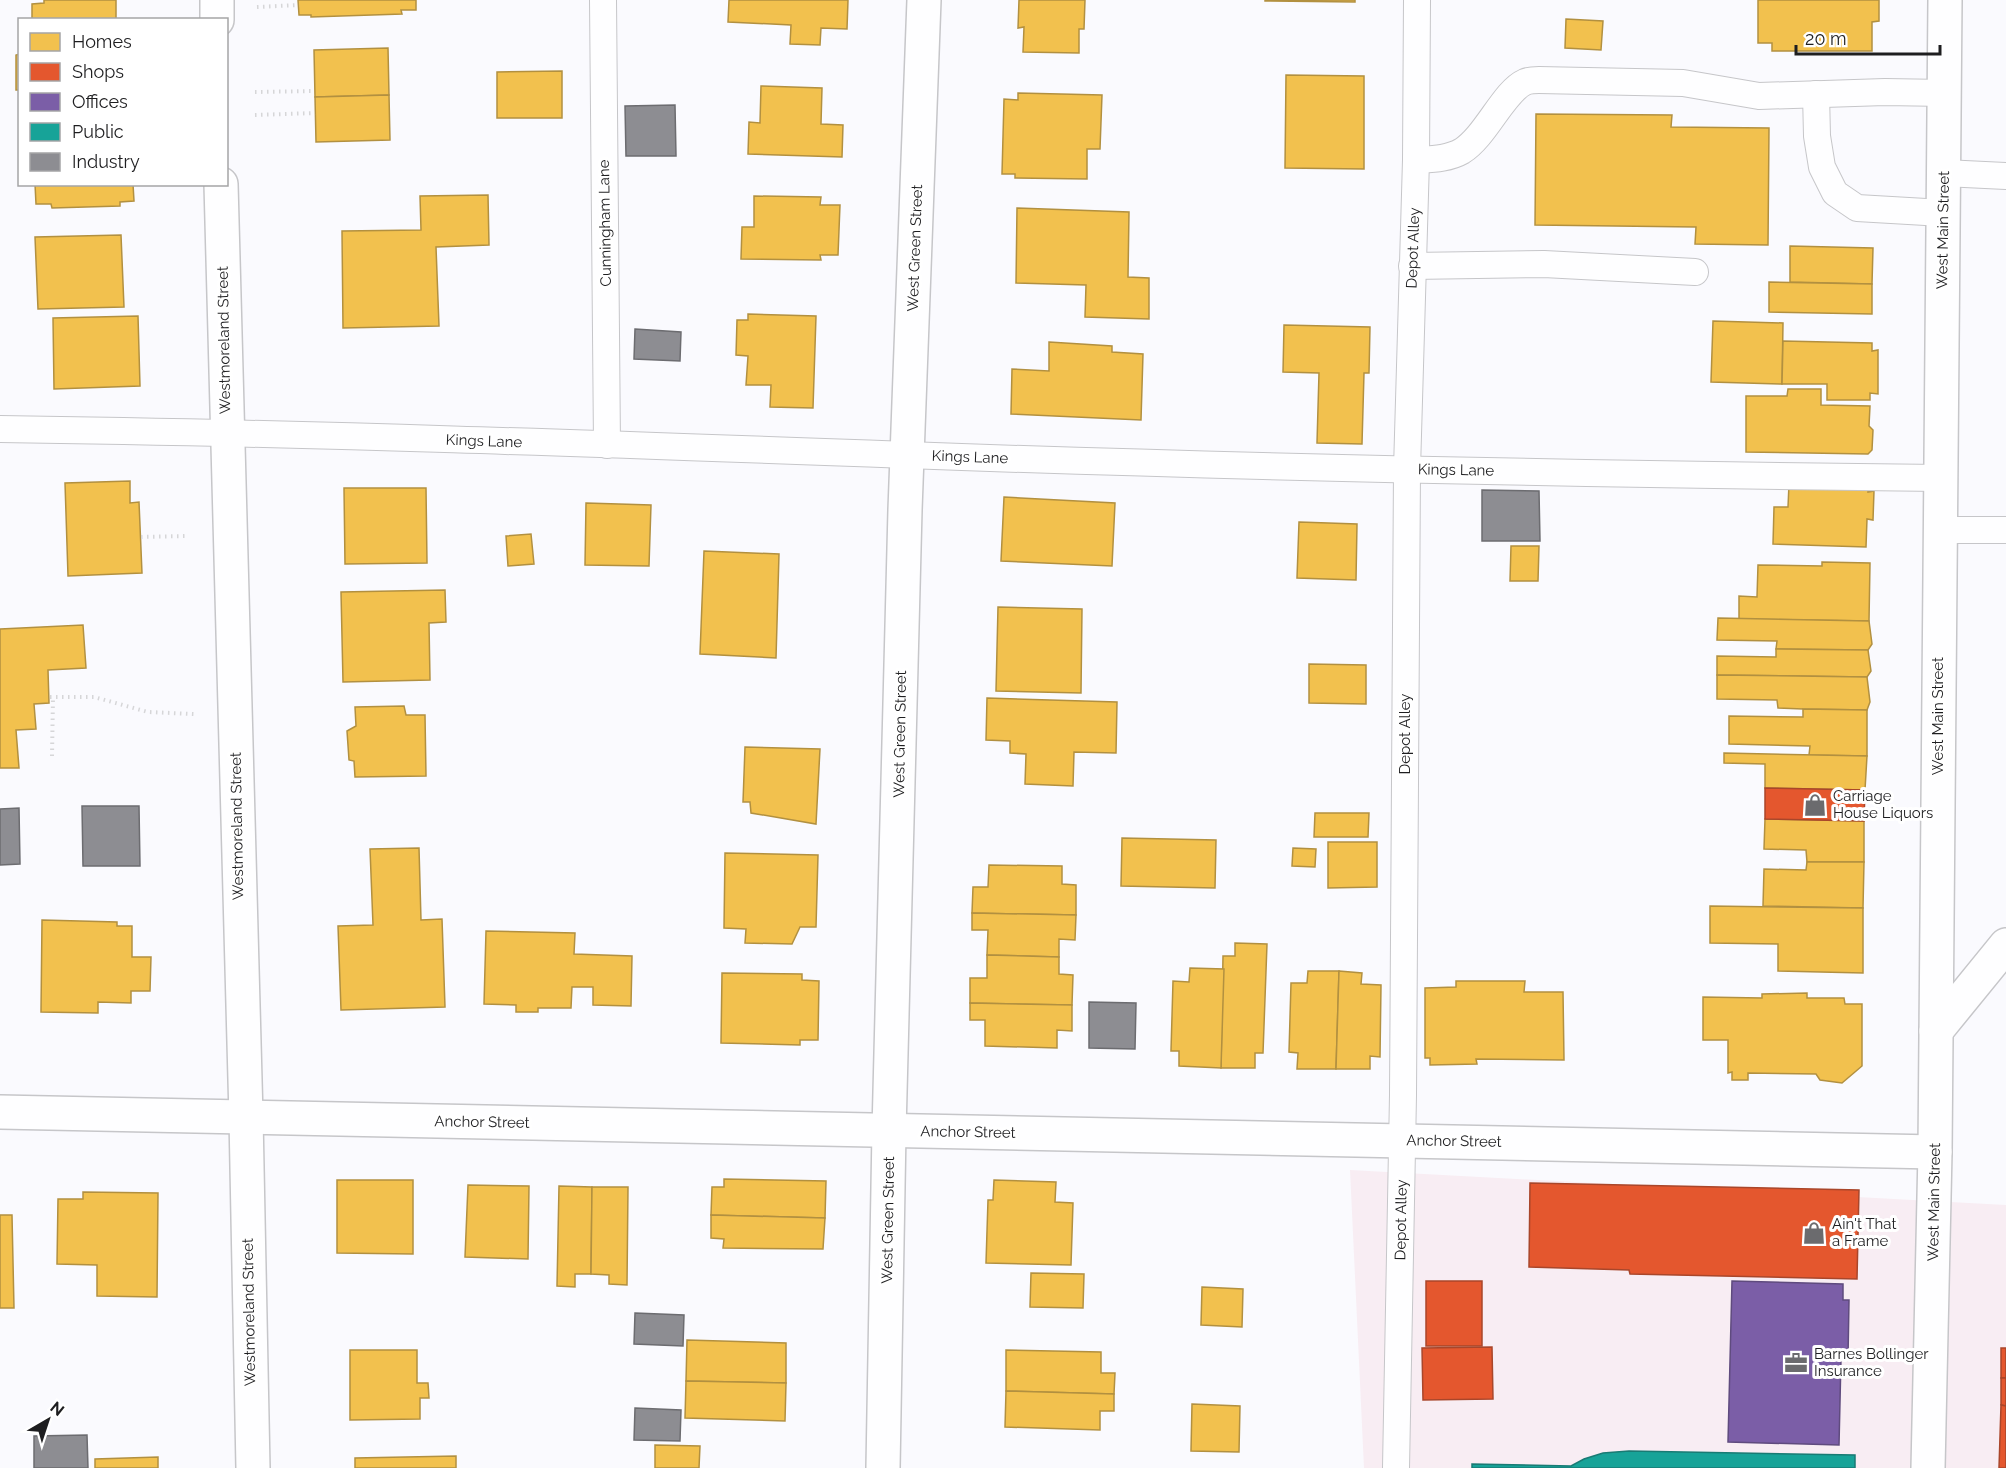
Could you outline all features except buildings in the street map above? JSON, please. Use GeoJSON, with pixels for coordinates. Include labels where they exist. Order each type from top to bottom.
{"type":"FeatureCollection","features":[{"type":"Feature","properties":{"kind":"street"},"geometry":{"type":"LineString","coordinates":[[217,0],[217,18]]}},
{"type":"Feature","properties":{"kind":"street","name":"West Green Street"},"geometry":{"type":"LineString","coordinates":[[884,1468],[889,1131],[908,455],[924,0]]}},
{"type":"Feature","properties":{"kind":"street","name":"West Main Street"},"geometry":{"type":"LineString","coordinates":[[1928,1468],[1935,1152],[1945,0]]}},
{"type":"Feature","properties":{"kind":"street","name":"Westmoreland Street"},"geometry":{"type":"LineString","coordinates":[[221,186],[253,1468]]}},
{"type":"Feature","properties":{"kind":"street"},"geometry":{"type":"LineString","coordinates":[[1936,1031],[2006,945]]}},
{"type":"Feature","properties":{"kind":"street","name":"Anchor Street"},"geometry":{"type":"LineString","coordinates":[[0,1112],[1935,1152]]}},
{"type":"Feature","properties":{"kind":"lane","name":"Cunningham Lane"},"geometry":{"type":"LineString","coordinates":[[603,0],[607,445]]}},
{"type":"Feature","properties":{"kind":"lane","name":"Depot Alley"},"geometry":{"type":"LineString","coordinates":[[1396,1468],[1402,1140],[1407,469],[1416,160],[1417,0]]}},
{"type":"Feature","properties":{"kind":"lane"},"geometry":{"type":"LineString","coordinates":[[1416,160],[1440,159],[1462,150],[1481,134],[1515,89],[1526,81],[1683,83],[1759,96],[1885,92],[1945,93]]}},
{"type":"Feature","properties":{"kind":"lane"},"geometry":{"type":"LineString","coordinates":[[1816,94],[1817,136],[1822,167],[1835,193],[1857,208],[1943,213]]}},
{"type":"Feature","properties":{"kind":"lane"},"geometry":{"type":"LineString","coordinates":[[1944,173],[2006,176]]}},
{"type":"Feature","properties":{"kind":"lane"},"geometry":{"type":"LineString","coordinates":[[1412,266],[1544,264],[1695,272]]}},
{"type":"Feature","properties":{"kind":"lane","name":"Kings Lane"},"geometry":{"type":"LineString","coordinates":[[0,429],[226,432],[1407,469],[1940,478]]}},
{"type":"Feature","properties":{"kind":"lane"},"geometry":{"type":"LineString","coordinates":[[1940,530],[2006,530]]}},
{"type":"Feature","properties":{"kind":"path"},"geometry":{"type":"LineString","coordinates":[[254,7],[298,5]]}},
{"type":"Feature","properties":{"kind":"path"},"geometry":{"type":"LineString","coordinates":[[255,92],[315,91]]}},
{"type":"Feature","properties":{"kind":"path"},"geometry":{"type":"LineString","coordinates":[[255,115],[315,113]]}},
{"type":"Feature","properties":{"kind":"path"},"geometry":{"type":"LineString","coordinates":[[141,537],[189,536]]}},
{"type":"Feature","properties":{"kind":"path"},"geometry":{"type":"LineString","coordinates":[[52,756],[52,697],[94,698],[148,712],[194,714]]}},
{"type":"Feature","properties":{"kind":"shaded area"},"geometry":{"type":"Polygon","coordinates":[[[1350,1170],[2006,1205],[2006,1468],[1364,1468],[1350,1170]]]}},
{"type":"Feature","properties":{"kind":"place","name":"Carriage House Liquors"},"geometry":{"type":"Point","coordinates":[1815,805]}},
{"type":"Feature","properties":{"kind":"place","name":"Ain't That a Frame"},"geometry":{"type":"Point","coordinates":[1814,1233]}},
{"type":"Feature","properties":{"kind":"place","name":"Barnes Bollinger Insurance"},"geometry":{"type":"Point","coordinates":[1796,1363]}}]}
